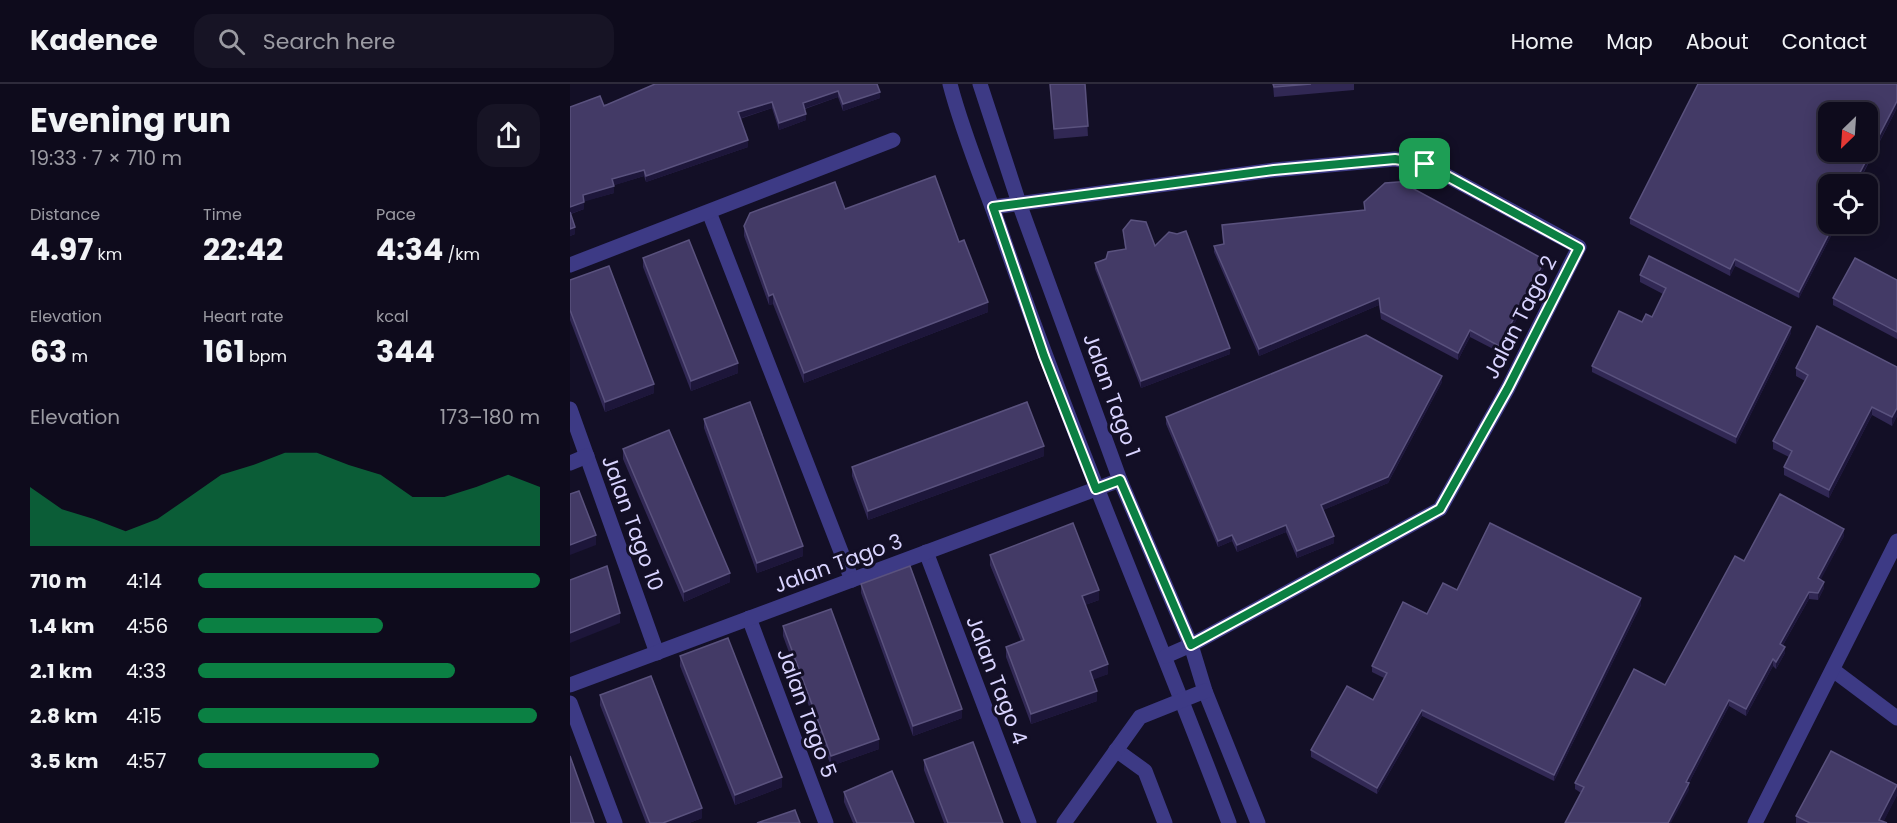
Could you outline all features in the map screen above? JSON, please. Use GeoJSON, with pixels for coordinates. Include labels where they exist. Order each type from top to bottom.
{"type":"FeatureCollection","features":[{"type":"Feature","properties":{"kind":"street"},"geometry":{"type":"LineString","coordinates":[[950,84],[1044,356],[1096,489],[1166,656],[1180,700],[1229,823]]}},
{"type":"Feature","properties":{"kind":"street","name":"Jalan Tago 1"},"geometry":{"type":"LineString","coordinates":[[980,84],[1019,202],[1120,480],[1191,645],[1205,691],[1258,823]]}},
{"type":"Feature","properties":{"kind":"street"},"geometry":{"type":"LineString","coordinates":[[570,265],[893,140]]}},
{"type":"Feature","properties":{"kind":"street","name":"Jalan Tago 2"},"geometry":{"type":"LineString","coordinates":[[993,207],[1274,170],[1395,159],[1425,164],[1579,248],[1508,388],[1440,509],[1191,645],[1166,656]]}},
{"type":"Feature","properties":{"kind":"street"},"geometry":{"type":"LineString","coordinates":[[709,212],[852,580]]}},
{"type":"Feature","properties":{"kind":"street","name":"Jalan Tago 10"},"geometry":{"type":"LineString","coordinates":[[570,408],[657,653]]}},
{"type":"Feature","properties":{"kind":"street"},"geometry":{"type":"LineString","coordinates":[[570,463],[587,456]]}},
{"type":"Feature","properties":{"kind":"street","name":"Jalan Tago 3"},"geometry":{"type":"LineString","coordinates":[[570,685],[1120,480]]}},
{"type":"Feature","properties":{"kind":"street"},"geometry":{"type":"LineString","coordinates":[[1755,823],[1897,541]]}},
{"type":"Feature","properties":{"kind":"street","name":"Jalan Tago 4"},"geometry":{"type":"LineString","coordinates":[[926,552],[1029,823]]}},
{"type":"Feature","properties":{"kind":"street","name":"Jalan Tago 5"},"geometry":{"type":"LineString","coordinates":[[749,618],[826,823]]}},
{"type":"Feature","properties":{"kind":"street"},"geometry":{"type":"LineString","coordinates":[[1833,670],[1897,718]]}},
{"type":"Feature","properties":{"kind":"street"},"geometry":{"type":"LineString","coordinates":[[1064,823],[1140,717],[1205,691]]}},
{"type":"Feature","properties":{"kind":"street"},"geometry":{"type":"LineString","coordinates":[[570,703],[615,823]]}},
{"type":"Feature","properties":{"kind":"street"},"geometry":{"type":"LineString","coordinates":[[1116,750],[1145,771],[1165,823]]}},
{"type":"Feature","properties":{"kind":"building"},"geometry":{"type":"Polygon","coordinates":[[[655,84],[877,84],[880,92],[843,104],[838,91],[803,103],[806,114],[779,123],[772,102],[738,112],[748,140],[646,176],[644,170],[612,179],[614,186],[583,195],[584,202],[570,207],[570,107],[600,96],[604,106],[655,84]]]}},
{"type":"Feature","properties":{"kind":"building"},"geometry":{"type":"Polygon","coordinates":[[[1050,84],[1085,84],[1088,126],[1054,129],[1050,84]]]}},
{"type":"Feature","properties":{"kind":"building"},"geometry":{"type":"Polygon","coordinates":[[[1273,84],[1311,84],[1274,87],[1273,84]]]}},
{"type":"Feature","properties":{"kind":"building"},"geometry":{"type":"Polygon","coordinates":[[[1698,84],[1897,84],[1897,101],[1878,138],[1878,102],[1818,102],[1818,162],[1865,162],[1859,174],[1818,174],[1818,234],[1829,234],[1799,292],[1735,259],[1730,269],[1630,218],[1698,84]]]}},
{"type":"Feature","properties":{"kind":"building"},"geometry":{"type":"Polygon","coordinates":[[[935,176],[959,242],[964,240],[988,302],[804,373],[773,294],[769,296],[744,226],[750,213],[835,182],[845,209],[935,176]]]}},
{"type":"Feature","properties":{"kind":"building"},"geometry":{"type":"Polygon","coordinates":[[[1411,181],[1412,188],[1545,260],[1499,346],[1470,330],[1458,353],[1381,312],[1379,298],[1259,349],[1214,246],[1224,244],[1222,225],[1365,210],[1364,202],[1385,183],[1411,181]]]}},
{"type":"Feature","properties":{"kind":"building"},"geometry":{"type":"Polygon","coordinates":[[[570,212],[575,227],[570,229],[570,212]]]}},
{"type":"Feature","properties":{"kind":"building"},"geometry":{"type":"Polygon","coordinates":[[[1131,220],[1146,222],[1155,246],[1169,232],[1177,234],[1186,231],[1230,348],[1141,381],[1095,263],[1106,259],[1108,252],[1126,249],[1123,230],[1131,220]]]}},
{"type":"Feature","properties":{"kind":"building"},"geometry":{"type":"Polygon","coordinates":[[[689,240],[738,363],[691,381],[643,258],[689,240]]]}},
{"type":"Feature","properties":{"kind":"building"},"geometry":{"type":"Polygon","coordinates":[[[1649,256],[1791,327],[1736,437],[1592,366],[1619,311],[1642,322],[1646,314],[1652,317],[1666,288],[1640,275],[1649,256]]]}},
{"type":"Feature","properties":{"kind":"building"},"geometry":{"type":"Polygon","coordinates":[[[1855,258],[1897,280],[1897,332],[1833,298],[1855,258]]]}},
{"type":"Feature","properties":{"kind":"building"},"geometry":{"type":"Polygon","coordinates":[[[609,266],[654,384],[605,402],[570,310],[570,280],[609,266]]]}},
{"type":"Feature","properties":{"kind":"building"},"geometry":{"type":"Polygon","coordinates":[[[1817,326],[1897,367],[1897,408],[1892,417],[1872,407],[1829,490],[1784,467],[1792,451],[1773,441],[1808,375],[1796,368],[1817,326]]]}},
{"type":"Feature","properties":{"kind":"building"},"geometry":{"type":"Polygon","coordinates":[[[1366,335],[1442,376],[1388,477],[1321,505],[1334,536],[1297,551],[1286,525],[1237,545],[1232,535],[1218,541],[1166,417],[1366,335]]]}},
{"type":"Feature","properties":{"kind":"building"},"geometry":{"type":"Polygon","coordinates":[[[750,402],[803,546],[757,563],[704,419],[750,402]]]}},
{"type":"Feature","properties":{"kind":"building"},"geometry":{"type":"Polygon","coordinates":[[[1027,402],[1044,446],[868,511],[852,467],[1027,402]]]}},
{"type":"Feature","properties":{"kind":"building"},"geometry":{"type":"Polygon","coordinates":[[[669,430],[730,573],[684,592],[623,449],[669,430]]]}},
{"type":"Feature","properties":{"kind":"building"},"geometry":{"type":"Polygon","coordinates":[[[579,491],[596,535],[570,545],[570,494],[579,491]]]}},
{"type":"Feature","properties":{"kind":"building"},"geometry":{"type":"Polygon","coordinates":[[[1780,494],[1844,529],[1818,578],[1824,582],[1818,593],[1809,592],[1780,644],[1785,647],[1776,662],[1773,659],[1746,709],[1729,700],[1686,782],[1689,783],[1668,823],[1565,823],[1584,787],[1575,783],[1634,669],[1665,685],[1735,556],[1744,561],[1780,494]]]}},
{"type":"Feature","properties":{"kind":"building"},"geometry":{"type":"Polygon","coordinates":[[[1073,523],[1099,590],[1082,596],[1108,664],[1090,671],[1097,691],[1031,714],[1006,647],[1024,640],[990,555],[1073,523]]]}},
{"type":"Feature","properties":{"kind":"building"},"geometry":{"type":"Polygon","coordinates":[[[1490,523],[1641,598],[1554,775],[1422,710],[1377,788],[1311,750],[1347,686],[1373,700],[1387,673],[1372,666],[1403,602],[1427,614],[1443,583],[1457,590],[1490,523]]]}},
{"type":"Feature","properties":{"kind":"building"},"geometry":{"type":"Polygon","coordinates":[[[607,566],[620,613],[570,633],[570,580],[607,566]]]}},
{"type":"Feature","properties":{"kind":"building"},"geometry":{"type":"Polygon","coordinates":[[[910,566],[962,709],[913,726],[861,584],[910,566]]]}},
{"type":"Feature","properties":{"kind":"building"},"geometry":{"type":"Polygon","coordinates":[[[831,609],[879,739],[831,756],[783,626],[831,609]]]}},
{"type":"Feature","properties":{"kind":"building"},"geometry":{"type":"Polygon","coordinates":[[[728,638],[782,777],[735,795],[680,656],[728,638]]]}},
{"type":"Feature","properties":{"kind":"building"},"geometry":{"type":"Polygon","coordinates":[[[651,676],[702,808],[663,823],[650,823],[600,695],[651,676]]]}},
{"type":"Feature","properties":{"kind":"building"},"geometry":{"type":"Polygon","coordinates":[[[973,742],[1003,823],[948,823],[924,760],[973,742]]]}},
{"type":"Feature","properties":{"kind":"building"},"geometry":{"type":"Polygon","coordinates":[[[1831,751],[1897,785],[1879,820],[1887,823],[1810,823],[1796,816],[1831,751]]]}},
{"type":"Feature","properties":{"kind":"building"},"geometry":{"type":"Polygon","coordinates":[[[570,756],[594,823],[570,823],[570,756]]]}},
{"type":"Feature","properties":{"kind":"building"},"geometry":{"type":"Polygon","coordinates":[[[892,771],[914,823],[857,823],[844,792],[892,771]]]}},
{"type":"Feature","properties":{"kind":"building"},"geometry":{"type":"Polygon","coordinates":[[[795,810],[800,823],[757,823],[795,810]]]}},
{"type":"Feature","properties":{"kind":"route"},"geometry":{"type":"LineString","coordinates":[[1395,159],[1425,164],[1579,248],[1508,388],[1440,509],[1191,645],[1120,480],[1096,489],[1044,356],[993,207],[1274,170],[1395,159]]}}]}
